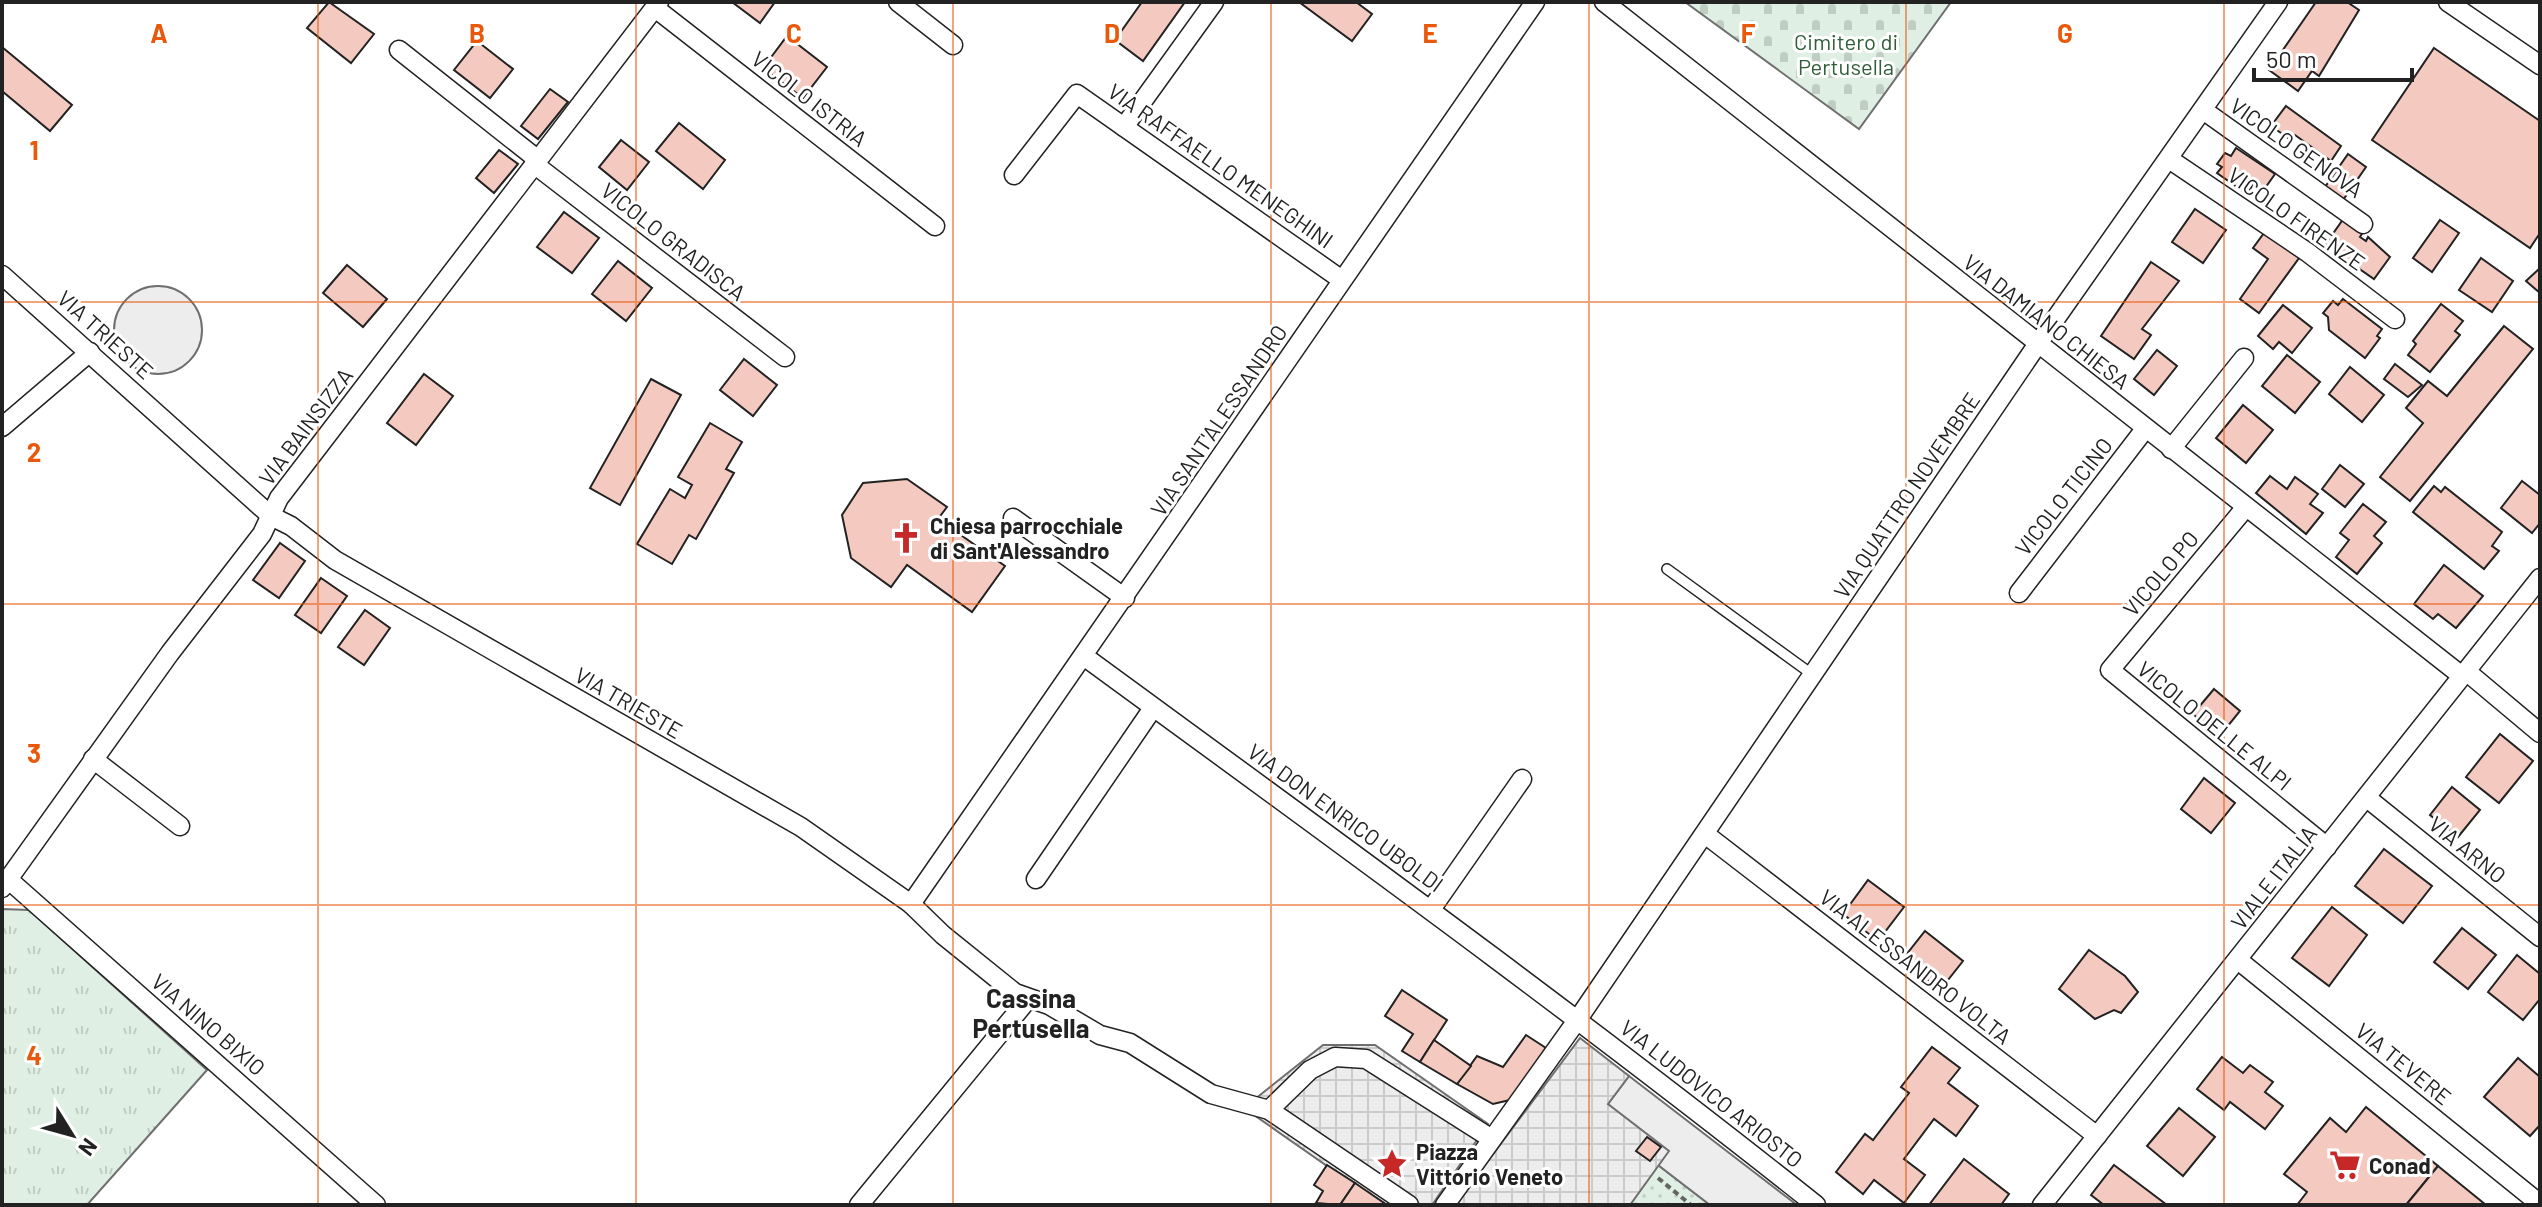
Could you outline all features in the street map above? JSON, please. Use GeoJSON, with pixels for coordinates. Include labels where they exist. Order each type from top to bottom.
{"type":"FeatureCollection","features":[{"type":"Feature","properties":{"kind":"street"},"geometry":{"type":"LineString","coordinates":[[898,2],[953,45]]}},
{"type":"Feature","properties":{"kind":"street"},"geometry":{"type":"LineString","coordinates":[[1124,127],[1214,2]]}},
{"type":"Feature","properties":{"kind":"street","name":"VIA SANT'ALESSANDRO"},"geometry":{"type":"LineString","coordinates":[[911,904],[1085,657],[1535,2]]}},
{"type":"Feature","properties":{"kind":"street","name":"VIA DAMIANO CHIESA"},"geometry":{"type":"LineString","coordinates":[[1604,2],[2037,345],[2540,733]]}},
{"type":"Feature","properties":{"kind":"street","name":"VIA QUATTRO NOVEMBRE"},"geometry":{"type":"LineString","coordinates":[[1445,1205],[1578,1019],[2037,345],[2278,2]]}},
{"type":"Feature","properties":{"kind":"street"},"geometry":{"type":"LineString","coordinates":[[2448,2],[2540,65]]}},
{"type":"Feature","properties":{"kind":"street","name":"VIA BAINSIZZA"},"geometry":{"type":"LineString","coordinates":[[5,884],[93,759],[262,534],[279,498],[657,5]]}},
{"type":"Feature","properties":{"kind":"street","name":"VICOLO ISTRIA"},"geometry":{"type":"LineString","coordinates":[[657,5],[935,226]]}},
{"type":"Feature","properties":{"kind":"street","name":"VICOLO GRADISCA"},"geometry":{"type":"LineString","coordinates":[[399,50],[785,357]]}},
{"type":"Feature","properties":{"kind":"street","name":"VIA RAFFAELLO MENEGHINI"},"geometry":{"type":"LineString","coordinates":[[1014,175],[1077,94],[1342,280]]}},
{"type":"Feature","properties":{"kind":"street","name":"VICOLO GENOVA"},"geometry":{"type":"LineString","coordinates":[[2203,110],[2363,224]]}},
{"type":"Feature","properties":{"kind":"street","name":"VICOLO FIRENZE"},"geometry":{"type":"LineString","coordinates":[[2169,159],[2307,252],[2395,319]]}},
{"type":"Feature","properties":{"kind":"street","name":"VIA TRIESTE"},"geometry":{"type":"LineString","coordinates":[[2,275],[271,516],[291,526],[335,560],[431,618],[801,827],[911,904],[943,935],[1028,999],[1049,1005],[1100,1035],[1130,1043],[1211,1094],[1269,1110]]}},
{"type":"Feature","properties":{"kind":"street"},"geometry":{"type":"LineString","coordinates":[[2,427],[90,352]]}},
{"type":"Feature","properties":{"kind":"street"},"geometry":{"type":"LineString","coordinates":[[2171,449],[2244,358]]}},
{"type":"Feature","properties":{"kind":"street","name":"VICOLO TICINO"},"geometry":{"type":"LineString","coordinates":[[2019,593],[2145,429]]}},
{"type":"Feature","properties":{"kind":"street","name":"VICOLO PO"},"geometry":{"type":"LineString","coordinates":[[2110,670],[2246,507]]}},
{"type":"Feature","properties":{"kind":"street"},"geometry":{"type":"LineString","coordinates":[[1013,518],[1125,598]]}},
{"type":"Feature","properties":{"kind":"street","name":"VIALE ITALIA"},"geometry":{"type":"LineString","coordinates":[[2051,1202],[2097,1136],[2540,578]]}},
{"type":"Feature","properties":{"kind":"street","name":"VIA DON ENRICO UBOLDI"},"geometry":{"type":"LineString","coordinates":[[1085,657],[1432,908],[1578,1019]]}},
{"type":"Feature","properties":{"kind":"street","name":"VICOLO DELLE ALPI"},"geometry":{"type":"LineString","coordinates":[[2110,670],[2327,847]]}},
{"type":"Feature","properties":{"kind":"street"},"geometry":{"type":"LineString","coordinates":[[1036,879],[1153,708]]}},
{"type":"Feature","properties":{"kind":"street"},"geometry":{"type":"LineString","coordinates":[[93,759],[180,826]]}},
{"type":"Feature","properties":{"kind":"street"},"geometry":{"type":"LineString","coordinates":[[1432,908],[1522,779]]}},
{"type":"Feature","properties":{"kind":"street","name":"VIA ARNO"},"geometry":{"type":"LineString","coordinates":[[2367,798],[2540,937]]}},
{"type":"Feature","properties":{"kind":"street","name":"VIA ALESSANDRO VOLTA"},"geometry":{"type":"LineString","coordinates":[[1705,834],[2097,1136]]}},
{"type":"Feature","properties":{"kind":"street","name":"VIA NINO BIXIO"},"geometry":{"type":"LineString","coordinates":[[5,884],[376,1205]]}},
{"type":"Feature","properties":{"kind":"street","name":"VIA TEVERE"},"geometry":{"type":"LineString","coordinates":[[2238,960],[2540,1204]]}},
{"type":"Feature","properties":{"kind":"street"},"geometry":{"type":"LineString","coordinates":[[859,1205],[1028,999]]}},
{"type":"Feature","properties":{"kind":"street","name":"VIA LUDOVICO ARIOSTO"},"geometry":{"type":"LineString","coordinates":[[1578,1019],[1816,1205]]}},
{"type":"Feature","properties":{"kind":"street"},"geometry":{"type":"LineString","coordinates":[[1409,1205],[1269,1110],[1310,1070],[1335,1057],[1366,1059],[1492,1139]]}},
{"type":"Feature","properties":{"kind":"lane"},"geometry":{"type":"LineString","coordinates":[[1667,569],[1813,675]]}},
{"type":"Feature","properties":{"kind":"path"},"geometry":{"type":"LineString","coordinates":[[1658,1178],[1691,1205]]}},
{"type":"Feature","properties":{"kind":"green space","name":"Cimitero di Pertusella"},"geometry":{"type":"Polygon","coordinates":[[[1685,2],[1951,2],[1859,129],[1685,2]]]}},
{"type":"Feature","properties":{"kind":"green space"},"geometry":{"type":"Polygon","coordinates":[[[2,909],[29,910],[207,1070],[87,1205],[2,1205],[2,909]]]}},
{"type":"Feature","properties":{"kind":"green space"},"geometry":{"type":"Polygon","coordinates":[[[1658,1165],[1710,1205],[1630,1205],[1658,1165]]]}},
{"type":"Feature","properties":{"kind":"shaded area"},"geometry":{"type":"Polygon","coordinates":[[[158,286],[175,289],[189,299],[199,313],[202,330],[199,347],[189,361],[175,371],[158,374],[141,371],[127,361],[117,347],[114,330],[117,313],[127,299],[141,289],[158,286]]]}},
{"type":"Feature","properties":{"kind":"shaded area"},"geometry":{"type":"Polygon","coordinates":[[[1580,1038],[1629,1076],[1608,1104],[1669,1151],[1630,1205],[1455,1205],[1580,1038]]]}},
{"type":"Feature","properties":{"kind":"shaded area","name":"Piazza Vittorio Veneto"},"geometry":{"type":"Polygon","coordinates":[[[1323,1045],[1375,1045],[1488,1124],[1432,1205],[1383,1205],[1254,1115],[1255,1099],[1323,1045]]]}},
{"type":"Feature","properties":{"kind":"shaded area"},"geometry":{"type":"Polygon","coordinates":[[[1629,1076],[1797,1205],[1710,1205],[1658,1165],[1608,1104],[1629,1076]]]}},
{"type":"Feature","properties":{"kind":"building"},"geometry":{"type":"Polygon","coordinates":[[[329,2],[374,34],[351,63],[307,28],[329,2]]]}},
{"type":"Feature","properties":{"kind":"building"},"geometry":{"type":"Polygon","coordinates":[[[732,2],[775,2],[760,23],[732,2]]]}},
{"type":"Feature","properties":{"kind":"building"},"geometry":{"type":"Polygon","coordinates":[[[1142,2],[1185,2],[1143,61],[1115,40],[1142,2]]]}},
{"type":"Feature","properties":{"kind":"building"},"geometry":{"type":"Polygon","coordinates":[[[1299,2],[1356,2],[1372,14],[1352,41],[1299,2]]]}},
{"type":"Feature","properties":{"kind":"building"},"geometry":{"type":"Polygon","coordinates":[[[2316,2],[2347,2],[2359,10],[2319,76],[2312,71],[2298,91],[2269,70],[2316,2]]]}},
{"type":"Feature","properties":{"kind":"building"},"geometry":{"type":"Polygon","coordinates":[[[787,36],[827,67],[803,98],[763,68],[787,36]]]}},
{"type":"Feature","properties":{"kind":"building"},"geometry":{"type":"Polygon","coordinates":[[[477,41],[513,69],[490,98],[454,70],[477,41]]]}},
{"type":"Feature","properties":{"kind":"building"},"geometry":{"type":"Polygon","coordinates":[[[2,47],[72,105],[50,131],[2,91],[2,47]]]}},
{"type":"Feature","properties":{"kind":"building"},"geometry":{"type":"Polygon","coordinates":[[[2434,48],[2540,121],[2540,233],[2530,248],[2372,140],[2434,48]]]}},
{"type":"Feature","properties":{"kind":"building"},"geometry":{"type":"Polygon","coordinates":[[[550,89],[568,102],[538,139],[521,126],[550,89]]]}},
{"type":"Feature","properties":{"kind":"building"},"geometry":{"type":"Polygon","coordinates":[[[2286,106],[2341,146],[2331,161],[2295,135],[2291,140],[2271,126],[2286,106]]]}},
{"type":"Feature","properties":{"kind":"building"},"geometry":{"type":"Polygon","coordinates":[[[679,123],[725,160],[703,189],[656,151],[679,123]]]}},
{"type":"Feature","properties":{"kind":"building"},"geometry":{"type":"Polygon","coordinates":[[[621,140],[649,162],[627,190],[599,167],[621,140]]]}},
{"type":"Feature","properties":{"kind":"building"},"geometry":{"type":"Polygon","coordinates":[[[2236,148],[2275,174],[2263,191],[2253,185],[2247,194],[2217,173],[2222,167],[2217,164],[2225,153],[2231,156],[2236,148]]]}},
{"type":"Feature","properties":{"kind":"building"},"geometry":{"type":"Polygon","coordinates":[[[499,150],[518,164],[494,193],[476,178],[499,150]]]}},
{"type":"Feature","properties":{"kind":"building"},"geometry":{"type":"Polygon","coordinates":[[[2348,154],[2366,167],[2343,200],[2325,187],[2348,154]]]}},
{"type":"Feature","properties":{"kind":"building"},"geometry":{"type":"Polygon","coordinates":[[[2195,209],[2226,230],[2203,263],[2172,242],[2195,209]]]}},
{"type":"Feature","properties":{"kind":"building"},"geometry":{"type":"Polygon","coordinates":[[[564,212],[599,238],[572,273],[537,247],[564,212]]]}},
{"type":"Feature","properties":{"kind":"building"},"geometry":{"type":"Polygon","coordinates":[[[2344,218],[2363,232],[2360,237],[2366,241],[2368,237],[2390,257],[2374,279],[2325,245],[2344,218]]]}},
{"type":"Feature","properties":{"kind":"building"},"geometry":{"type":"Polygon","coordinates":[[[2440,220],[2459,233],[2432,272],[2413,258],[2440,220]]]}},
{"type":"Feature","properties":{"kind":"building"},"geometry":{"type":"Polygon","coordinates":[[[2267,229],[2302,254],[2259,313],[2240,299],[2268,259],[2253,248],[2267,229]]]}},
{"type":"Feature","properties":{"kind":"building"},"geometry":{"type":"Polygon","coordinates":[[[2481,258],[2513,281],[2492,312],[2459,290],[2481,258]]]}},
{"type":"Feature","properties":{"kind":"building"},"geometry":{"type":"Polygon","coordinates":[[[618,261],[652,288],[626,321],[592,294],[618,261]]]}},
{"type":"Feature","properties":{"kind":"building"},"geometry":{"type":"Polygon","coordinates":[[[2151,262],[2179,281],[2142,329],[2151,335],[2134,359],[2101,336],[2151,262]]]}},
{"type":"Feature","properties":{"kind":"building"},"geometry":{"type":"Polygon","coordinates":[[[347,265],[387,299],[363,327],[323,293],[347,265]]]}},
{"type":"Feature","properties":{"kind":"building"},"geometry":{"type":"Polygon","coordinates":[[[2540,268],[2540,293],[2526,281],[2540,268]]]}},
{"type":"Feature","properties":{"kind":"building"},"geometry":{"type":"Polygon","coordinates":[[[2343,299],[2382,329],[2377,336],[2380,338],[2365,358],[2329,330],[2328,317],[2323,313],[2333,301],[2338,305],[2343,299]]]}},
{"type":"Feature","properties":{"kind":"building"},"geometry":{"type":"Polygon","coordinates":[[[2441,304],[2463,321],[2455,331],[2460,335],[2430,372],[2408,355],[2416,344],[2413,341],[2441,304]]]}},
{"type":"Feature","properties":{"kind":"building"},"geometry":{"type":"Polygon","coordinates":[[[2283,305],[2312,328],[2292,353],[2279,342],[2273,349],[2258,336],[2283,305]]]}},
{"type":"Feature","properties":{"kind":"building"},"geometry":{"type":"Polygon","coordinates":[[[2504,326],[2533,349],[2410,501],[2380,477],[2423,423],[2406,408],[2428,381],[2447,396],[2504,326]]]}},
{"type":"Feature","properties":{"kind":"building"},"geometry":{"type":"Polygon","coordinates":[[[2157,350],[2177,366],[2154,395],[2134,379],[2157,350]]]}},
{"type":"Feature","properties":{"kind":"building"},"geometry":{"type":"Polygon","coordinates":[[[2287,355],[2320,382],[2295,413],[2262,386],[2287,355]]]}},
{"type":"Feature","properties":{"kind":"building"},"geometry":{"type":"Polygon","coordinates":[[[744,359],[777,385],[753,416],[720,390],[744,359]]]}},
{"type":"Feature","properties":{"kind":"building"},"geometry":{"type":"Polygon","coordinates":[[[2395,364],[2422,385],[2408,397],[2384,379],[2395,364]]]}},
{"type":"Feature","properties":{"kind":"building"},"geometry":{"type":"Polygon","coordinates":[[[2350,367],[2384,395],[2362,422],[2329,394],[2350,367]]]}},
{"type":"Feature","properties":{"kind":"building"},"geometry":{"type":"Polygon","coordinates":[[[424,374],[453,396],[416,445],[387,423],[424,374]]]}},
{"type":"Feature","properties":{"kind":"building"},"geometry":{"type":"Polygon","coordinates":[[[651,379],[681,395],[620,505],[590,488],[651,379]]]}},
{"type":"Feature","properties":{"kind":"building"},"geometry":{"type":"Polygon","coordinates":[[[2243,405],[2273,430],[2246,463],[2216,438],[2243,405]]]}},
{"type":"Feature","properties":{"kind":"building"},"geometry":{"type":"Polygon","coordinates":[[[710,423],[742,442],[726,469],[734,473],[696,539],[689,535],[672,564],[637,544],[670,489],[685,498],[692,485],[678,477],[710,423]]]}},
{"type":"Feature","properties":{"kind":"building"},"geometry":{"type":"Polygon","coordinates":[[[2340,465],[2364,484],[2345,507],[2322,489],[2340,465]]]}},
{"type":"Feature","properties":{"kind":"building"},"geometry":{"type":"Polygon","coordinates":[[[2270,476],[2287,489],[2295,477],[2318,494],[2310,504],[2323,513],[2306,534],[2256,493],[2270,476]]]}},
{"type":"Feature","properties":{"kind":"building","name":"Chiesa parrocchiale di Sant'Alessandro"},"geometry":{"type":"Polygon","coordinates":[[[907,479],[947,507],[938,519],[1005,566],[972,612],[907,565],[891,587],[851,558],[842,515],[863,483],[907,479]]]}},
{"type":"Feature","properties":{"kind":"building"},"geometry":{"type":"Polygon","coordinates":[[[2522,481],[2540,495],[2540,523],[2532,533],[2501,508],[2522,481]]]}},
{"type":"Feature","properties":{"kind":"building"},"geometry":{"type":"Polygon","coordinates":[[[2434,486],[2441,492],[2445,487],[2502,532],[2492,546],[2499,551],[2484,569],[2413,512],[2434,486]]]}},
{"type":"Feature","properties":{"kind":"building"},"geometry":{"type":"Polygon","coordinates":[[[2363,504],[2386,522],[2374,536],[2382,543],[2357,574],[2336,557],[2349,540],[2340,533],[2363,504]]]}},
{"type":"Feature","properties":{"kind":"building"},"geometry":{"type":"Polygon","coordinates":[[[280,543],[305,561],[279,598],[253,580],[280,543]]]}},
{"type":"Feature","properties":{"kind":"building"},"geometry":{"type":"Polygon","coordinates":[[[2444,565],[2483,596],[2456,628],[2438,614],[2433,619],[2414,604],[2444,565]]]}},
{"type":"Feature","properties":{"kind":"building"},"geometry":{"type":"Polygon","coordinates":[[[321,578],[347,596],[321,633],[295,615],[321,578]]]}},
{"type":"Feature","properties":{"kind":"building"},"geometry":{"type":"Polygon","coordinates":[[[365,610],[390,628],[364,665],[338,647],[365,610]]]}},
{"type":"Feature","properties":{"kind":"building"},"geometry":{"type":"Polygon","coordinates":[[[2214,689],[2240,711],[2219,737],[2193,714],[2214,689]]]}},
{"type":"Feature","properties":{"kind":"building"},"geometry":{"type":"Polygon","coordinates":[[[2500,734],[2533,761],[2499,803],[2466,777],[2500,734]]]}},
{"type":"Feature","properties":{"kind":"building"},"geometry":{"type":"Polygon","coordinates":[[[2204,778],[2235,803],[2211,833],[2181,809],[2204,778]]]}},
{"type":"Feature","properties":{"kind":"building"},"geometry":{"type":"Polygon","coordinates":[[[2452,787],[2480,810],[2458,837],[2430,815],[2452,787]]]}},
{"type":"Feature","properties":{"kind":"building"},"geometry":{"type":"Polygon","coordinates":[[[2384,849],[2432,886],[2403,923],[2355,886],[2384,849]]]}},
{"type":"Feature","properties":{"kind":"building"},"geometry":{"type":"Polygon","coordinates":[[[1868,880],[1904,907],[1878,941],[1843,914],[1868,880]]]}},
{"type":"Feature","properties":{"kind":"building"},"geometry":{"type":"Polygon","coordinates":[[[2332,907],[2367,935],[2329,986],[2292,958],[2332,907]]]}},
{"type":"Feature","properties":{"kind":"building"},"geometry":{"type":"Polygon","coordinates":[[[2462,928],[2496,955],[2468,989],[2434,962],[2462,928]]]}},
{"type":"Feature","properties":{"kind":"building"},"geometry":{"type":"Polygon","coordinates":[[[1925,931],[1963,961],[1940,990],[1902,960],[1925,931]]]}},
{"type":"Feature","properties":{"kind":"building"},"geometry":{"type":"Polygon","coordinates":[[[2089,950],[2125,976],[2138,992],[2121,1013],[2114,1010],[2095,1019],[2059,989],[2089,950]]]}},
{"type":"Feature","properties":{"kind":"building"},"geometry":{"type":"Polygon","coordinates":[[[2517,955],[2540,974],[2540,999],[2523,1020],[2488,992],[2517,955]]]}},
{"type":"Feature","properties":{"kind":"building"},"geometry":{"type":"Polygon","coordinates":[[[1402,990],[1447,1020],[1420,1062],[1402,1051],[1413,1034],[1385,1016],[1402,990]]]}},
{"type":"Feature","properties":{"kind":"building"},"geometry":{"type":"Polygon","coordinates":[[[1526,1035],[1546,1048],[1514,1099],[1493,1104],[1457,1084],[1477,1056],[1503,1067],[1526,1035]]]}},
{"type":"Feature","properties":{"kind":"building"},"geometry":{"type":"Polygon","coordinates":[[[1434,1040],[1471,1066],[1457,1084],[1420,1062],[1434,1040]]]}},
{"type":"Feature","properties":{"kind":"building"},"geometry":{"type":"Polygon","coordinates":[[[1932,1047],[1960,1068],[1948,1083],[1978,1106],[1956,1136],[1934,1119],[1904,1159],[1925,1175],[1904,1203],[1874,1180],[1863,1194],[1836,1172],[1865,1134],[1873,1140],[1909,1093],[1901,1087],[1932,1047]]]}},
{"type":"Feature","properties":{"kind":"building"},"geometry":{"type":"Polygon","coordinates":[[[2222,1057],[2243,1073],[2250,1065],[2273,1082],[2265,1092],[2283,1106],[2265,1129],[2230,1102],[2224,1110],[2197,1089],[2222,1057]]]}},
{"type":"Feature","properties":{"kind":"building"},"geometry":{"type":"Polygon","coordinates":[[[2518,1058],[2540,1077],[2540,1125],[2530,1136],[2484,1097],[2518,1058]]]}},
{"type":"Feature","properties":{"kind":"building"},"geometry":{"type":"Polygon","coordinates":[[[2366,1107],[2438,1166],[2406,1205],[2297,1205],[2307,1192],[2284,1174],[2330,1118],[2346,1132],[2366,1107]]]}},
{"type":"Feature","properties":{"kind":"building"},"geometry":{"type":"Polygon","coordinates":[[[2179,1108],[2215,1137],[2183,1176],[2147,1146],[2179,1108]]]}},
{"type":"Feature","properties":{"kind":"building"},"geometry":{"type":"Polygon","coordinates":[[[1647,1137],[1661,1147],[1650,1161],[1636,1151],[1647,1137]]]}},
{"type":"Feature","properties":{"kind":"building"},"geometry":{"type":"Polygon","coordinates":[[[1964,1159],[2009,1194],[2001,1205],[1929,1205],[1964,1159]]]}},
{"type":"Feature","properties":{"kind":"building"},"geometry":{"type":"Polygon","coordinates":[[[1327,1165],[1355,1183],[1340,1205],[1316,1203],[1323,1191],[1314,1185],[1327,1165]]]}},
{"type":"Feature","properties":{"kind":"building"},"geometry":{"type":"Polygon","coordinates":[[[2114,1165],[2167,1205],[2104,1205],[2091,1195],[2114,1165]]]}},
{"type":"Feature","properties":{"kind":"building"},"geometry":{"type":"Polygon","coordinates":[[[2438,1166],[2486,1205],[2406,1205],[2438,1166]]]}},
{"type":"Feature","properties":{"kind":"building"},"geometry":{"type":"Polygon","coordinates":[[[1355,1183],[1387,1205],[1340,1205],[1355,1183]]]}},
{"type":"Feature","properties":{"kind":"place","name":"Chiesa parrocchiale di Sant'Alessandro"},"geometry":{"type":"Point","coordinates":[906,538]}},
{"type":"Feature","properties":{"kind":"place","name":"Piazza Vittorio Veneto"},"geometry":{"type":"Point","coordinates":[1392,1164]}},
{"type":"Feature","properties":{"kind":"place","name":"Conad"},"geometry":{"type":"Point","coordinates":[2345,1165]}},
{"type":"Feature","properties":{"kind":"district","name":"Cassina Pertusella"},"geometry":{"type":"Point","coordinates":[1031,1012]}}]}
